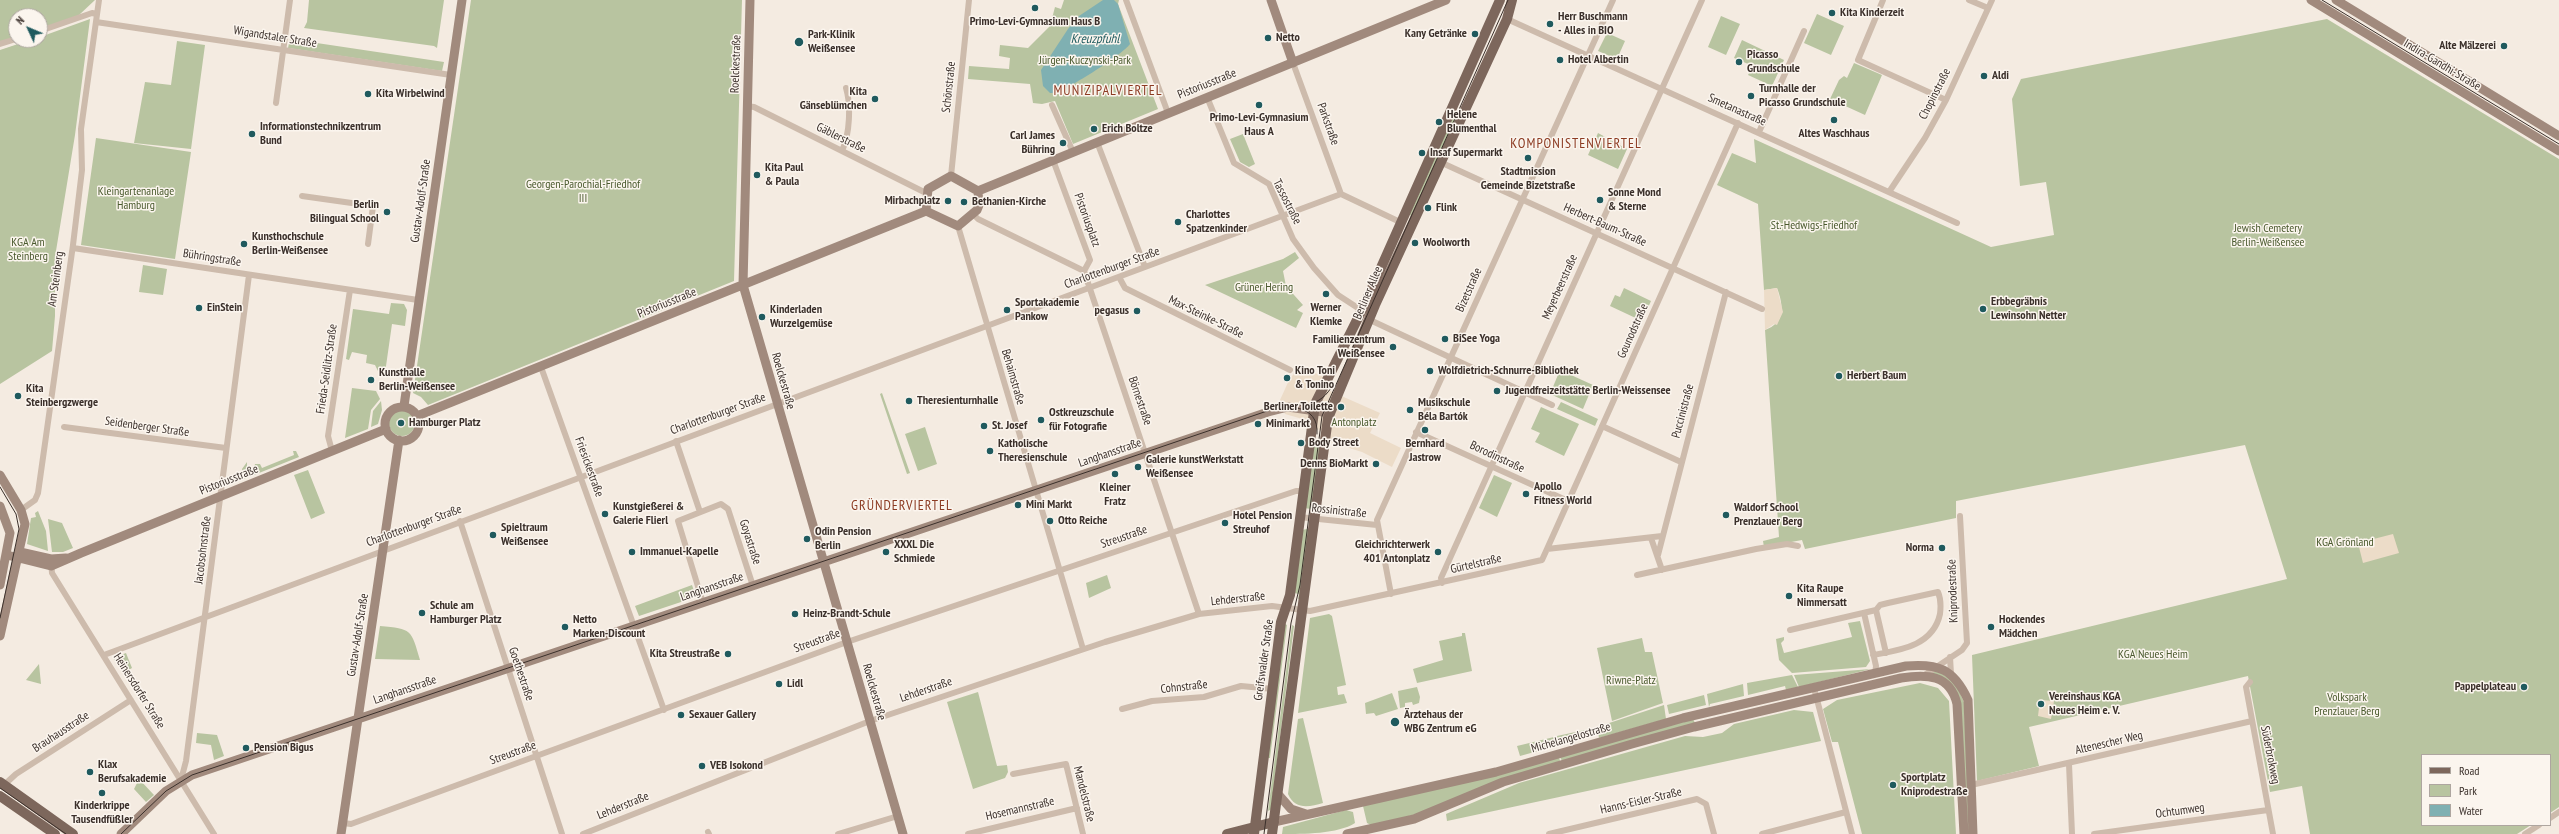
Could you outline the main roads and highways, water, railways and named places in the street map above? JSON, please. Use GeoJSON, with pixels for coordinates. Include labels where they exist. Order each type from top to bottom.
{"type":"FeatureCollection","features":[{"type":"Feature","properties":{"kind":"main road","name":"Berliner Allee"},"geometry":{"type":"LineString","coordinates":[[1286,608],[1290,595],[1314,410],[1361,310],[1500,0]]}},
{"type":"Feature","properties":{"kind":"main road","name":"Berliner Allee"},"geometry":{"type":"LineString","coordinates":[[1274,822],[1313,519],[1324,439],[1330,413],[1440,162],[1507,19],[1512,0]]}},
{"type":"Feature","properties":{"kind":"main road","name":"Greifswalder Straße"},"geometry":{"type":"LineString","coordinates":[[1254,831],[1281,622],[1286,608]]}},
{"type":"Feature","properties":{"kind":"main road"},"geometry":{"type":"LineString","coordinates":[[2,784],[73,834]]}},
{"type":"Feature","properties":{"kind":"main road"},"geometry":{"type":"LineString","coordinates":[[0,796],[55,834]]}},
{"type":"Feature","properties":{"kind":"main road"},"geometry":{"type":"LineString","coordinates":[[1227,834],[1254,831],[1274,822]]}},
{"type":"Feature","properties":{"kind":"main road"},"geometry":{"type":"LineString","coordinates":[[1272,834],[1274,822]]}},
{"type":"Feature","properties":{"kind":"water","name":"Kreuzpfuhl"},"geometry":{"type":"Polygon","coordinates":[[[1103,0],[1114,0],[1118,4],[1130,44],[1092,73],[1066,88],[1050,93],[1043,86],[1041,70],[1068,29],[1079,16],[1103,0]]]}},
{"type":"Feature","properties":{"kind":"tram line"},"geometry":{"type":"LineString","coordinates":[[1264,834],[1291,623],[1300,585],[1322,416],[1508,0]]}},
{"type":"Feature","properties":{"kind":"tram line"},"geometry":{"type":"LineString","coordinates":[[2322,0],[2559,144]]}},
{"type":"Feature","properties":{"kind":"tram line"},"geometry":{"type":"LineString","coordinates":[[121,834],[166,791],[192,775],[1276,408],[1313,403],[1319,400],[1331,388]]}},
{"type":"Feature","properties":{"kind":"tram line"},"geometry":{"type":"LineString","coordinates":[[1297,408],[1302,409],[1313,416],[1317,434]]}},
{"type":"Feature","properties":{"kind":"tram line"},"geometry":{"type":"LineString","coordinates":[[0,487],[16,514],[19,529],[0,618]]}},
{"type":"Feature","properties":{"kind":"tram line"},"geometry":{"type":"LineString","coordinates":[[0,788],[66,834]]}},
{"type":"Feature","properties":{"kind":"place","name":"Primo-Levi-Gymnasium Haus B"},"geometry":{"type":"Point","coordinates":[1035,8]}},
{"type":"Feature","properties":{"kind":"place","name":"Kita Kinderzeit"},"geometry":{"type":"Point","coordinates":[1832,13]}},
{"type":"Feature","properties":{"kind":"place","name":"Herr Buschmann - Alles in BIO"},"geometry":{"type":"Point","coordinates":[1550,24]}},
{"type":"Feature","properties":{"kind":"place","name":"Kany Getränke"},"geometry":{"type":"Point","coordinates":[1475,34]}},
{"type":"Feature","properties":{"kind":"place","name":"Netto"},"geometry":{"type":"Point","coordinates":[1268,38]}},
{"type":"Feature","properties":{"kind":"place","name":"Park-Klinik Weißensee"},"geometry":{"type":"Point","coordinates":[799,42]}},
{"type":"Feature","properties":{"kind":"place","name":"Alte Mälzerei"},"geometry":{"type":"Point","coordinates":[2504,46]}},
{"type":"Feature","properties":{"kind":"place","name":"Hotel Albertin"},"geometry":{"type":"Point","coordinates":[1560,60]}},
{"type":"Feature","properties":{"kind":"place","name":"Picasso Grundschule"},"geometry":{"type":"Point","coordinates":[1739,62]}},
{"type":"Feature","properties":{"kind":"place","name":"Aldi"},"geometry":{"type":"Point","coordinates":[1984,76]}},
{"type":"Feature","properties":{"kind":"place","name":"Kita Wirbelwind"},"geometry":{"type":"Point","coordinates":[368,94]}},
{"type":"Feature","properties":{"kind":"place","name":"Turnhalle der Picasso Grundschule"},"geometry":{"type":"Point","coordinates":[1751,96]}},
{"type":"Feature","properties":{"kind":"place","name":"Kita Gänseblümchen"},"geometry":{"type":"Point","coordinates":[875,99]}},
{"type":"Feature","properties":{"kind":"place","name":"Primo-Levi-Gymnasium Haus A"},"geometry":{"type":"Point","coordinates":[1259,105]}},
{"type":"Feature","properties":{"kind":"place","name":"Altes Waschhaus"},"geometry":{"type":"Point","coordinates":[1834,120]}},
{"type":"Feature","properties":{"kind":"place","name":"Helene Blumenthal"},"geometry":{"type":"Point","coordinates":[1439,122]}},
{"type":"Feature","properties":{"kind":"place","name":"Erich Boltze"},"geometry":{"type":"Point","coordinates":[1094,129]}},
{"type":"Feature","properties":{"kind":"place","name":"Informationstechnikzentrum Bund"},"geometry":{"type":"Point","coordinates":[252,134]}},
{"type":"Feature","properties":{"kind":"place","name":"Carl James Bühring"},"geometry":{"type":"Point","coordinates":[1063,143]}},
{"type":"Feature","properties":{"kind":"place","name":"Insaf Supermarkt"},"geometry":{"type":"Point","coordinates":[1422,153]}},
{"type":"Feature","properties":{"kind":"place","name":"Stadtmission Gemeinde Bizetstraße"},"geometry":{"type":"Point","coordinates":[1528,158]}},
{"type":"Feature","properties":{"kind":"place","name":"Kita Paul & Paula"},"geometry":{"type":"Point","coordinates":[757,175]}},
{"type":"Feature","properties":{"kind":"place","name":"Sonne Mond & Sterne"},"geometry":{"type":"Point","coordinates":[1600,200]}},
{"type":"Feature","properties":{"kind":"place","name":"Mirbachplatz"},"geometry":{"type":"Point","coordinates":[948,201]}},
{"type":"Feature","properties":{"kind":"place","name":"Bethanien-Kirche"},"geometry":{"type":"Point","coordinates":[964,202]}},
{"type":"Feature","properties":{"kind":"place","name":"Flink"},"geometry":{"type":"Point","coordinates":[1428,208]}},
{"type":"Feature","properties":{"kind":"place","name":"Berlin Bilingual School"},"geometry":{"type":"Point","coordinates":[387,212]}},
{"type":"Feature","properties":{"kind":"place","name":"Charlottes Spatzenkinder"},"geometry":{"type":"Point","coordinates":[1178,222]}},
{"type":"Feature","properties":{"kind":"place","name":"Woolworth"},"geometry":{"type":"Point","coordinates":[1415,243]}},
{"type":"Feature","properties":{"kind":"place","name":"Kunsthochschule Berlin-Weißensee"},"geometry":{"type":"Point","coordinates":[244,244]}},
{"type":"Feature","properties":{"kind":"place","name":"Werner Klemke"},"geometry":{"type":"Point","coordinates":[1326,294]}},
{"type":"Feature","properties":{"kind":"place","name":"EinStein"},"geometry":{"type":"Point","coordinates":[199,308]}},
{"type":"Feature","properties":{"kind":"place","name":"Erbbegräbnis Lewinsohn Netter"},"geometry":{"type":"Point","coordinates":[1983,309]}},
{"type":"Feature","properties":{"kind":"place","name":"Sportakademie Pankow"},"geometry":{"type":"Point","coordinates":[1007,310]}},
{"type":"Feature","properties":{"kind":"place","name":"pegasus"},"geometry":{"type":"Point","coordinates":[1137,311]}},
{"type":"Feature","properties":{"kind":"place","name":"Kinderladen Wurzelgemüse"},"geometry":{"type":"Point","coordinates":[762,317]}},
{"type":"Feature","properties":{"kind":"place","name":"BiSee Yoga"},"geometry":{"type":"Point","coordinates":[1445,339]}},
{"type":"Feature","properties":{"kind":"place","name":"Familienzentrum Weißensee"},"geometry":{"type":"Point","coordinates":[1393,347]}},
{"type":"Feature","properties":{"kind":"place","name":"Wolfdietrich-Schnurre-Bibliothek"},"geometry":{"type":"Point","coordinates":[1430,371]}},
{"type":"Feature","properties":{"kind":"place","name":"Herbert Baum"},"geometry":{"type":"Point","coordinates":[1839,376]}},
{"type":"Feature","properties":{"kind":"place","name":"Kino Toni & Tonino"},"geometry":{"type":"Point","coordinates":[1287,378]}},
{"type":"Feature","properties":{"kind":"place","name":"Kunsthalle Berlin-Weißensee"},"geometry":{"type":"Point","coordinates":[371,380]}},
{"type":"Feature","properties":{"kind":"place","name":"Jugendfreizeitstätte Berlin-Weissensee"},"geometry":{"type":"Point","coordinates":[1497,391]}},
{"type":"Feature","properties":{"kind":"place","name":"Kita Steinbergzwerge"},"geometry":{"type":"Point","coordinates":[18,396]}},
{"type":"Feature","properties":{"kind":"place","name":"Theresienturnhalle"},"geometry":{"type":"Point","coordinates":[909,401]}},
{"type":"Feature","properties":{"kind":"place","name":"Berliner Toilette"},"geometry":{"type":"Point","coordinates":[1341,407]}},
{"type":"Feature","properties":{"kind":"place","name":"Musikschule Béla Bartók"},"geometry":{"type":"Point","coordinates":[1410,410]}},
{"type":"Feature","properties":{"kind":"place","name":"Ostkreuzschule für Fotografie"},"geometry":{"type":"Point","coordinates":[1041,420]}},
{"type":"Feature","properties":{"kind":"place","name":"Hamburger Platz"},"geometry":{"type":"Point","coordinates":[401,423]}},
{"type":"Feature","properties":{"kind":"place","name":"Minimarkt"},"geometry":{"type":"Point","coordinates":[1258,424]}},
{"type":"Feature","properties":{"kind":"place","name":"St. Josef"},"geometry":{"type":"Point","coordinates":[984,426]}},
{"type":"Feature","properties":{"kind":"place","name":"Bernhard Jastrow"},"geometry":{"type":"Point","coordinates":[1425,430]}},
{"type":"Feature","properties":{"kind":"place","name":"Body Street"},"geometry":{"type":"Point","coordinates":[1301,443]}},
{"type":"Feature","properties":{"kind":"place","name":"Katholische Theresienschule"},"geometry":{"type":"Point","coordinates":[990,451]}},
{"type":"Feature","properties":{"kind":"place","name":"Denns BioMarkt"},"geometry":{"type":"Point","coordinates":[1376,464]}},
{"type":"Feature","properties":{"kind":"place","name":"Galerie kunstWerkstatt Weißensee"},"geometry":{"type":"Point","coordinates":[1138,467]}},
{"type":"Feature","properties":{"kind":"place","name":"Kleiner Fratz"},"geometry":{"type":"Point","coordinates":[1115,474]}},
{"type":"Feature","properties":{"kind":"place","name":"Apollo Fitness World"},"geometry":{"type":"Point","coordinates":[1526,494]}},
{"type":"Feature","properties":{"kind":"place","name":"Mini Markt"},"geometry":{"type":"Point","coordinates":[1018,505]}},
{"type":"Feature","properties":{"kind":"place","name":"Kunstgießerei & Galerie Flierl"},"geometry":{"type":"Point","coordinates":[605,514]}},
{"type":"Feature","properties":{"kind":"place","name":"Waldorf School Prenzlauer Berg"},"geometry":{"type":"Point","coordinates":[1726,515]}},
{"type":"Feature","properties":{"kind":"place","name":"Otto Reiche"},"geometry":{"type":"Point","coordinates":[1050,521]}},
{"type":"Feature","properties":{"kind":"place","name":"Hotel Pension Streuhof"},"geometry":{"type":"Point","coordinates":[1225,523]}},
{"type":"Feature","properties":{"kind":"place","name":"Spieltraum Weißensee"},"geometry":{"type":"Point","coordinates":[493,535]}},
{"type":"Feature","properties":{"kind":"place","name":"Odin Pension Berlin"},"geometry":{"type":"Point","coordinates":[807,539]}},
{"type":"Feature","properties":{"kind":"place","name":"Norma"},"geometry":{"type":"Point","coordinates":[1942,548]}},
{"type":"Feature","properties":{"kind":"place","name":"Immanuel-Kapelle"},"geometry":{"type":"Point","coordinates":[632,552]}},
{"type":"Feature","properties":{"kind":"place","name":"XXXL Die Schmiede"},"geometry":{"type":"Point","coordinates":[886,552]}},
{"type":"Feature","properties":{"kind":"place","name":"Gleichrichterwerk 401 Antonplatz"},"geometry":{"type":"Point","coordinates":[1438,552]}},
{"type":"Feature","properties":{"kind":"place","name":"Kita Raupe Nimmersatt"},"geometry":{"type":"Point","coordinates":[1789,596]}},
{"type":"Feature","properties":{"kind":"place","name":"Schule am Hamburger Platz"},"geometry":{"type":"Point","coordinates":[422,613]}},
{"type":"Feature","properties":{"kind":"place","name":"Heinz-Brandt-Schule"},"geometry":{"type":"Point","coordinates":[795,614]}},
{"type":"Feature","properties":{"kind":"place","name":"Netto Marken-Discount"},"geometry":{"type":"Point","coordinates":[565,627]}},
{"type":"Feature","properties":{"kind":"place","name":"Hockendes Mädchen"},"geometry":{"type":"Point","coordinates":[1991,627]}},
{"type":"Feature","properties":{"kind":"place","name":"Kita Streustraße"},"geometry":{"type":"Point","coordinates":[728,654]}},
{"type":"Feature","properties":{"kind":"place","name":"Lidl"},"geometry":{"type":"Point","coordinates":[779,684]}},
{"type":"Feature","properties":{"kind":"place","name":"Pappelplateau"},"geometry":{"type":"Point","coordinates":[2524,687]}},
{"type":"Feature","properties":{"kind":"place","name":"Vereinshaus KGA Neues Heim e. V."},"geometry":{"type":"Point","coordinates":[2041,704]}},
{"type":"Feature","properties":{"kind":"place","name":"Sexauer Gallery"},"geometry":{"type":"Point","coordinates":[681,715]}},
{"type":"Feature","properties":{"kind":"place","name":"Ärztehaus der WBG Zentrum eG"},"geometry":{"type":"Point","coordinates":[1395,722]}},
{"type":"Feature","properties":{"kind":"place","name":"Pension Bigus"},"geometry":{"type":"Point","coordinates":[246,748]}},
{"type":"Feature","properties":{"kind":"place","name":"VEB Isokond"},"geometry":{"type":"Point","coordinates":[702,766]}},
{"type":"Feature","properties":{"kind":"place","name":"Klax Berufsakademie"},"geometry":{"type":"Point","coordinates":[90,772]}},
{"type":"Feature","properties":{"kind":"place","name":"Sportplatz Kniprodestraße"},"geometry":{"type":"Point","coordinates":[1893,785]}},
{"type":"Feature","properties":{"kind":"place","name":"Kinderkrippe Tausendfüßler"},"geometry":{"type":"Point","coordinates":[102,793]}},
{"type":"Feature","properties":{"kind":"district","name":"MUNIZIPALVIERTEL"},"geometry":{"type":"Point","coordinates":[1108,91]}},
{"type":"Feature","properties":{"kind":"district","name":"KOMPONISTENVIERTEL"},"geometry":{"type":"Point","coordinates":[1576,144]}},
{"type":"Feature","properties":{"kind":"district","name":"GRÜNDERVIERTEL"},"geometry":{"type":"Point","coordinates":[902,506]}},
{"type":"Feature","properties":{"kind":"park label","name":"Jürgen-Kuczynski-Park"},"geometry":{"type":"Point","coordinates":[1085,61]}},
{"type":"Feature","properties":{"kind":"park label","name":"Georgen-Parochial-Friedhof III"},"geometry":{"type":"Point","coordinates":[583,192]}},
{"type":"Feature","properties":{"kind":"park label","name":"Kleingartenanlage Hamburg"},"geometry":{"type":"Point","coordinates":[136,199]}},
{"type":"Feature","properties":{"kind":"park label","name":"St.-Hedwigs-Friedhof"},"geometry":{"type":"Point","coordinates":[1814,226]}},
{"type":"Feature","properties":{"kind":"park label","name":"Jewish Cemetery Berlin-Weißensee"},"geometry":{"type":"Point","coordinates":[2268,236]}},
{"type":"Feature","properties":{"kind":"park label","name":"KGA Am Steinberg"},"geometry":{"type":"Point","coordinates":[28,250]}},
{"type":"Feature","properties":{"kind":"park label","name":"Grüner Hering"},"geometry":{"type":"Point","coordinates":[1264,288]}},
{"type":"Feature","properties":{"kind":"park label","name":"Antonplatz"},"geometry":{"type":"Point","coordinates":[1354,423]}},
{"type":"Feature","properties":{"kind":"park label","name":"KGA Grönland"},"geometry":{"type":"Point","coordinates":[2345,543]}},
{"type":"Feature","properties":{"kind":"park label","name":"KGA Neues Heim"},"geometry":{"type":"Point","coordinates":[2153,655]}},
{"type":"Feature","properties":{"kind":"park label","name":"Riwne-Platz"},"geometry":{"type":"Point","coordinates":[1631,681]}},
{"type":"Feature","properties":{"kind":"park label","name":"Volkspark Prenzlauer Berg"},"geometry":{"type":"Point","coordinates":[2347,705]}}]}
